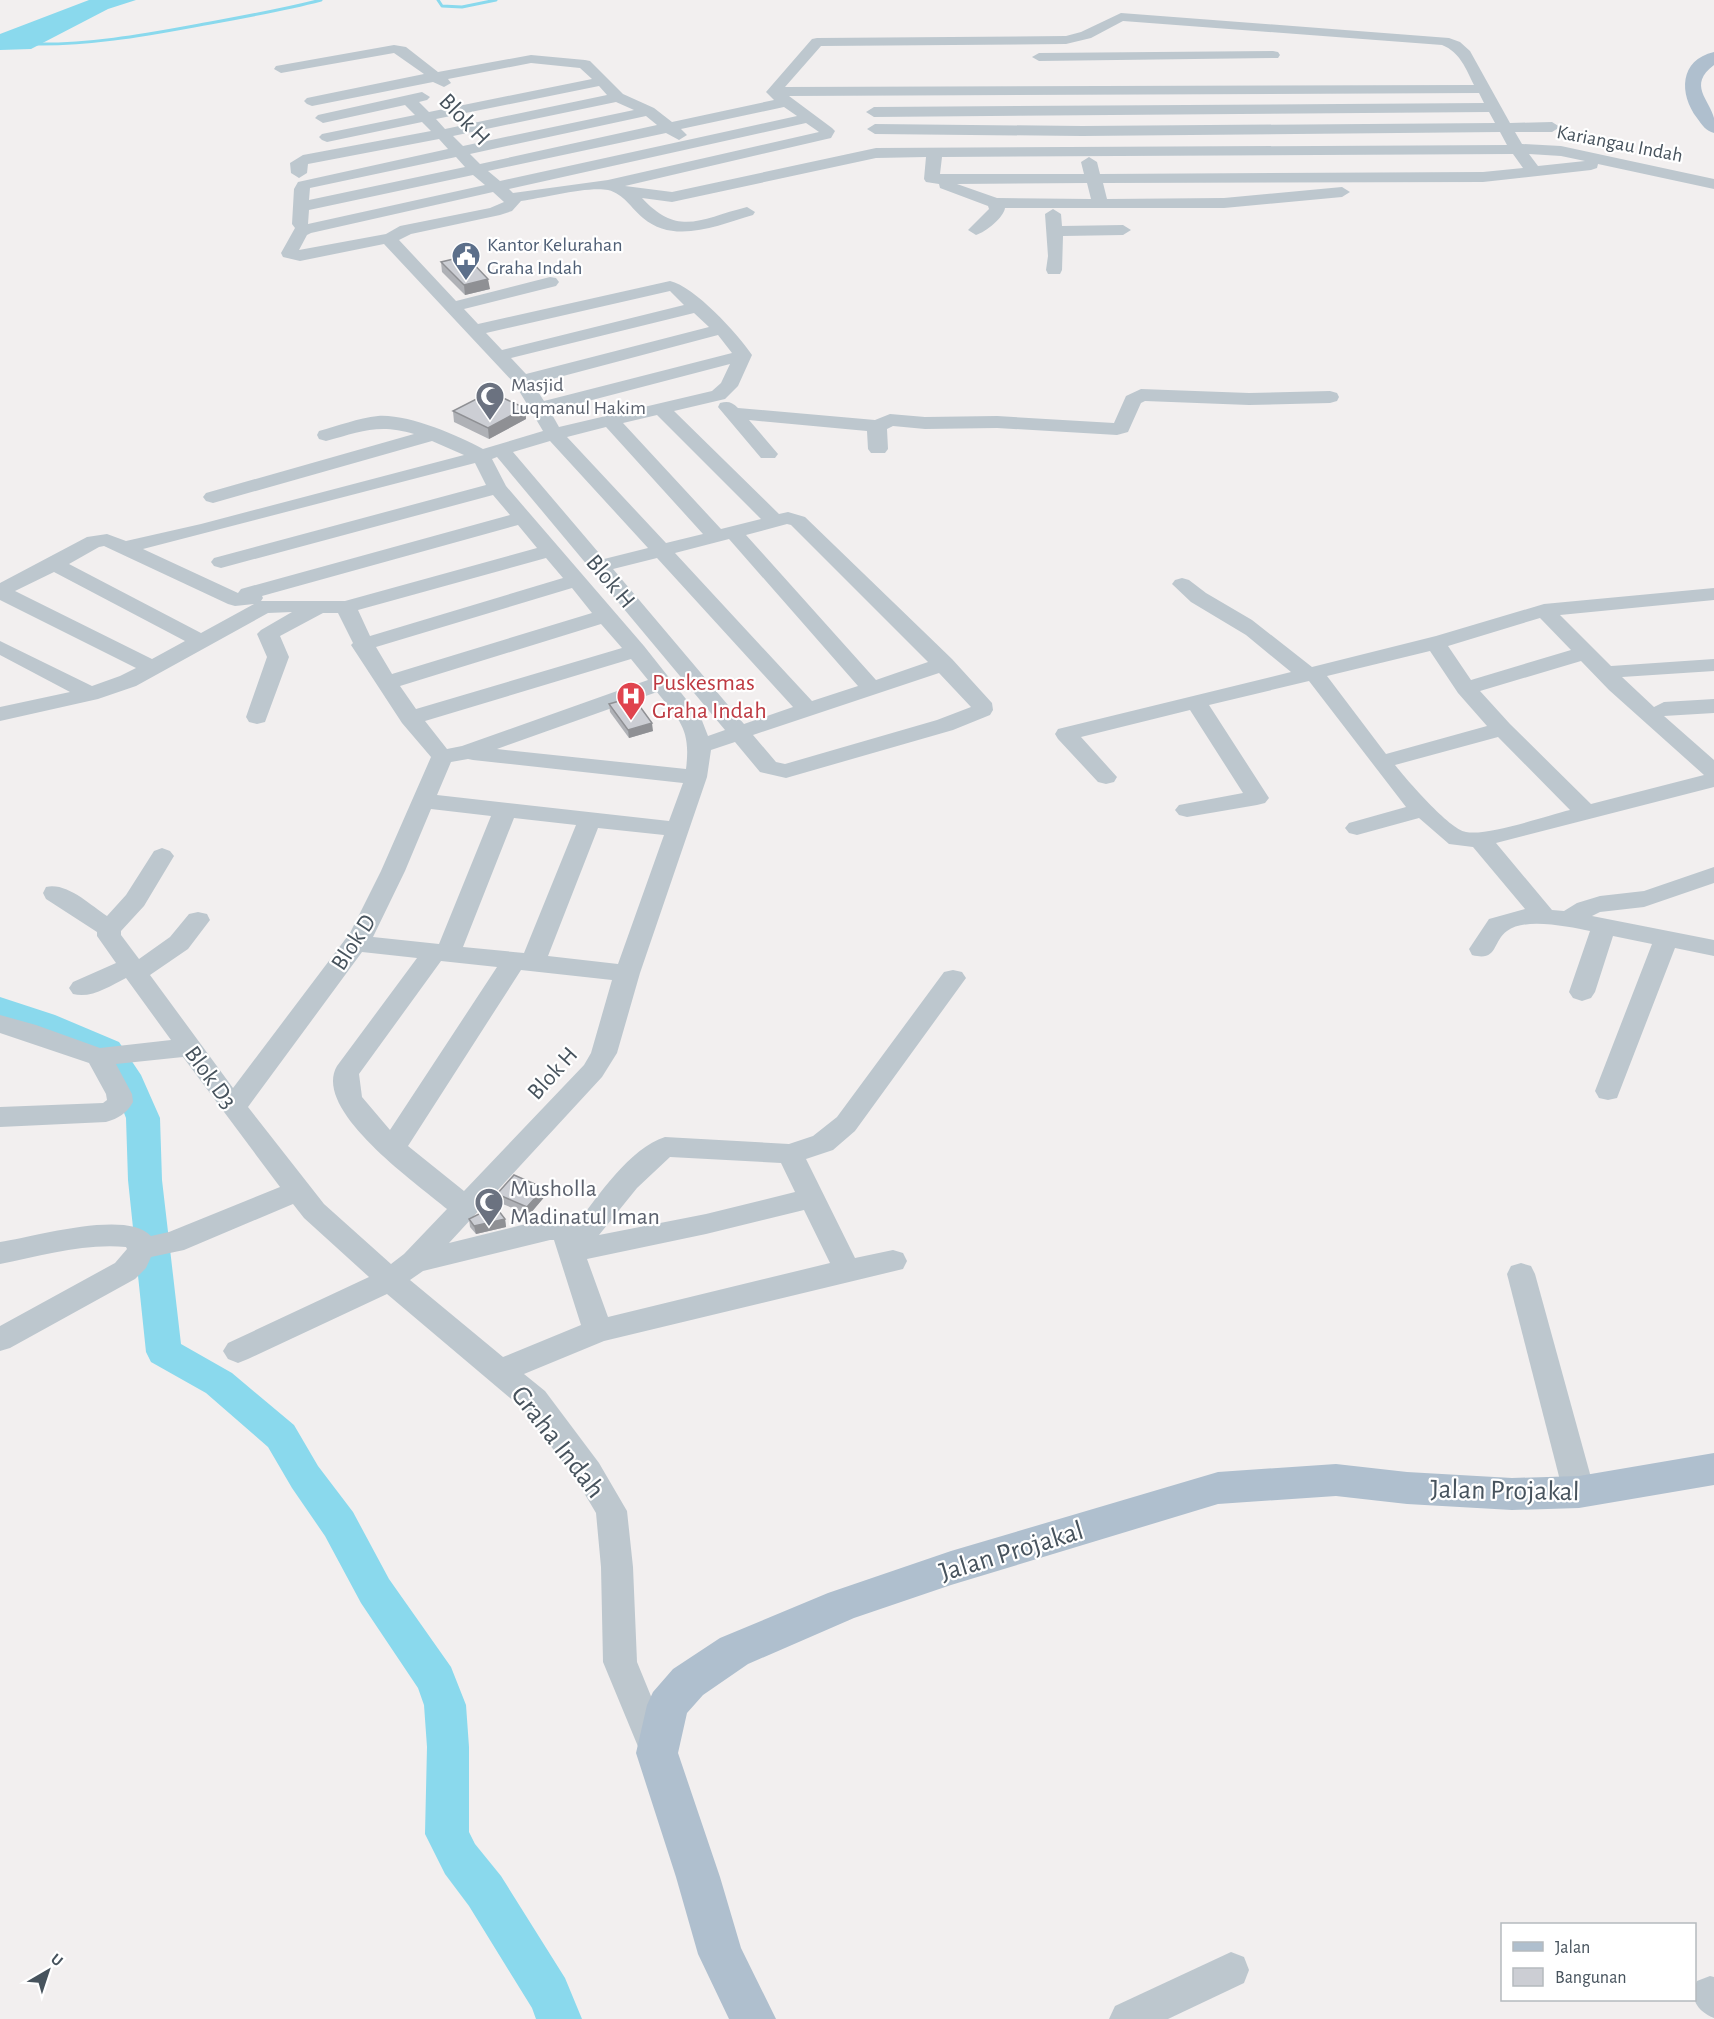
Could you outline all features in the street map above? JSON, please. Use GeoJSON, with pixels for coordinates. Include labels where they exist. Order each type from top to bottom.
{"type":"FeatureCollection","features":[{"type":"Feature","properties":{"kind":"main road"},"geometry":{"type":"LineString","coordinates":[[1714,57],[1701,65],[1695,73],[1691,86],[1696,102],[1705,118],[1714,127]]}},
{"type":"Feature","properties":{"kind":"main road","name":"Jalan Projakal"},"geometry":{"type":"LineString","coordinates":[[657,1754],[668,1705],[688,1682],[734,1651],[842,1605],[929,1575],[1218,1488],[1336,1480],[1407,1488],[1512,1494],[1579,1492],[1714,1469]]}},
{"type":"Feature","properties":{"kind":"main road"},"geometry":{"type":"LineString","coordinates":[[657,1754],[698,1877],[720,1954],[753,2019]]}},
{"type":"Feature","properties":{"kind":"street"},"geometry":{"type":"LineString","coordinates":[[780,97],[788,76],[815,43],[821,42],[1065,40],[1086,35],[1121,17],[1444,41],[1455,45],[1465,54],[1517,149],[1534,171]]}},
{"type":"Feature","properties":{"kind":"street"},"geometry":{"type":"LineString","coordinates":[[1262,27],[1306,152]]}},
{"type":"Feature","properties":{"kind":"street"},"geometry":{"type":"LineString","coordinates":[[281,69],[387,49],[401,50],[438,76],[453,91],[323,118]]}},
{"type":"Feature","properties":{"kind":"street"},"geometry":{"type":"LineString","coordinates":[[1023,57],[1273,55]]}},
{"type":"Feature","properties":{"kind":"street"},"geometry":{"type":"LineString","coordinates":[[1069,57],[1076,111],[1100,204]]}},
{"type":"Feature","properties":{"kind":"street"},"geometry":{"type":"LineString","coordinates":[[803,58],[826,58]]}},
{"type":"Feature","properties":{"kind":"street"},"geometry":{"type":"LineString","coordinates":[[312,100],[531,59],[585,64],[618,97],[650,111],[737,184]]}},
{"type":"Feature","properties":{"kind":"street"},"geometry":{"type":"LineString","coordinates":[[395,67],[418,62]]}},
{"type":"Feature","properties":{"kind":"street"},"geometry":{"type":"LineString","coordinates":[[541,74],[585,64]]}},
{"type":"Feature","properties":{"kind":"street"},"geometry":{"type":"LineString","coordinates":[[1454,72],[1476,71]]}},
{"type":"Feature","properties":{"kind":"street"},"geometry":{"type":"LineString","coordinates":[[788,76],[812,76]]}},
{"type":"Feature","properties":{"kind":"street"},"geometry":{"type":"LineString","coordinates":[[327,137],[603,81]]}},
{"type":"Feature","properties":{"kind":"street"},"geometry":{"type":"LineString","coordinates":[[300,207],[669,128],[780,97],[876,93],[1484,89]]}},
{"type":"Feature","properties":{"kind":"street"},"geometry":{"type":"LineString","coordinates":[[876,93],[874,112],[876,153]]}},
{"type":"Feature","properties":{"kind":"street"},"geometry":{"type":"LineString","coordinates":[[299,172],[298,163],[303,160],[618,97]]}},
{"type":"Feature","properties":{"kind":"street"},"geometry":{"type":"LineString","coordinates":[[504,193],[608,185],[826,135],[827,131],[780,97]]}},
{"type":"Feature","properties":{"kind":"street","name":"Blok H"},"geometry":{"type":"LineString","coordinates":[[409,100],[476,169],[504,193]]}},
{"type":"Feature","properties":{"kind":"street"},"geometry":{"type":"LineString","coordinates":[[874,112],[1495,107]]}},
{"type":"Feature","properties":{"kind":"street"},"geometry":{"type":"LineString","coordinates":[[504,193],[514,202],[506,208],[406,230],[391,238],[293,256],[289,253],[300,232],[300,207],[304,185],[650,111]]}},
{"type":"Feature","properties":{"kind":"street"},"geometry":{"type":"LineString","coordinates":[[300,232],[504,193],[688,143],[809,118]]}},
{"type":"Feature","properties":{"kind":"street"},"geometry":{"type":"LineString","coordinates":[[875,129],[1552,127]]}},
{"type":"Feature","properties":{"kind":"street","name":"Kariangau Indah"},"geometry":{"type":"LineString","coordinates":[[627,192],[672,197],[876,153],[1517,149],[1561,151],[1714,184]]}},
{"type":"Feature","properties":{"kind":"street"},"geometry":{"type":"LineString","coordinates":[[932,179],[995,203],[1052,205],[1224,203],[1367,189],[1351,151]]}},
{"type":"Feature","properties":{"kind":"street"},"geometry":{"type":"LineString","coordinates":[[932,179],[934,153]]}},
{"type":"Feature","properties":{"kind":"street"},"geometry":{"type":"LineString","coordinates":[[932,179],[1483,177],[1616,163]]}},
{"type":"Feature","properties":{"kind":"street"},"geometry":{"type":"LineString","coordinates":[[608,185],[627,192],[647,213],[672,227],[692,226],[747,212]]}},
{"type":"Feature","properties":{"kind":"street"},"geometry":{"type":"LineString","coordinates":[[975,230],[998,210],[995,203]]}},
{"type":"Feature","properties":{"kind":"street"},"geometry":{"type":"LineString","coordinates":[[1138,203],[1142,225]]}},
{"type":"Feature","properties":{"kind":"street"},"geometry":{"type":"LineString","coordinates":[[1052,205],[1055,263],[1095,231]]}},
{"type":"Feature","properties":{"kind":"street"},"geometry":{"type":"LineString","coordinates":[[1054,231],[1123,231]]}},
{"type":"Feature","properties":{"kind":"street"},"geometry":{"type":"LineString","coordinates":[[391,238],[391,242],[522,381],[554,434],[807,708]]}},
{"type":"Feature","properties":{"kind":"street"},"geometry":{"type":"LineString","coordinates":[[453,307],[550,282]]}},
{"type":"Feature","properties":{"kind":"street"},"geometry":{"type":"LineString","coordinates":[[475,330],[664,286],[675,288],[722,329],[743,355]]}},
{"type":"Feature","properties":{"kind":"street"},"geometry":{"type":"LineString","coordinates":[[499,356],[696,307]]}},
{"type":"Feature","properties":{"kind":"street"},"geometry":{"type":"LineString","coordinates":[[522,381],[722,329]]}},
{"type":"Feature","properties":{"kind":"street"},"geometry":{"type":"LineString","coordinates":[[126,548],[491,453],[554,434],[718,395],[729,386],[743,355]]}},
{"type":"Feature","properties":{"kind":"street"},"geometry":{"type":"LineString","coordinates":[[540,408],[743,355]]}},
{"type":"Feature","properties":{"kind":"street"},"geometry":{"type":"LineString","coordinates":[[718,395],[768,454]]}},
{"type":"Feature","properties":{"kind":"street"},"geometry":{"type":"LineString","coordinates":[[731,413],[878,426],[890,420],[924,423],[1018,423],[1117,429],[1121,428],[1133,400],[1141,395],[1249,399],[1330,397]]}},
{"type":"Feature","properties":{"kind":"street"},"geometry":{"type":"LineString","coordinates":[[661,409],[775,521]]}},
{"type":"Feature","properties":{"kind":"street"},"geometry":{"type":"LineString","coordinates":[[326,435],[377,422],[403,424],[468,448],[491,453],[598,567],[768,767],[786,771],[945,725],[982,710],[981,703],[944,664],[798,521],[788,518],[598,567]]}},
{"type":"Feature","properties":{"kind":"street"},"geometry":{"type":"LineString","coordinates":[[611,422],[725,535],[872,688]]}},
{"type":"Feature","properties":{"kind":"street"},"geometry":{"type":"LineString","coordinates":[[878,426],[876,434],[878,449]]}},
{"type":"Feature","properties":{"kind":"street"},"geometry":{"type":"LineString","coordinates":[[213,497],[431,435]]}},
{"type":"Feature","properties":{"kind":"street","name":"Blok H"},"geometry":{"type":"LineString","coordinates":[[414,1262],[593,1071],[604,1053],[627,973],[696,777],[700,746],[693,723],[636,651],[497,488],[491,453]]}},
{"type":"Feature","properties":{"kind":"street"},"geometry":{"type":"LineString","coordinates":[[221,562],[497,488]]}},
{"type":"Feature","properties":{"kind":"street"},"geometry":{"type":"LineString","coordinates":[[4,710],[90,694],[128,681],[201,641],[255,599],[523,518]]}},
{"type":"Feature","properties":{"kind":"street"},"geometry":{"type":"LineString","coordinates":[[204,529],[221,562],[255,599]]}},
{"type":"Feature","properties":{"kind":"street"},"geometry":{"type":"LineString","coordinates":[[0,591],[100,540],[107,540],[126,548],[235,600],[255,599],[346,608],[551,550]]}},
{"type":"Feature","properties":{"kind":"street"},"geometry":{"type":"LineString","coordinates":[[54,564],[201,641]]}},
{"type":"Feature","properties":{"kind":"street"},"geometry":{"type":"LineString","coordinates":[[362,645],[574,581]]}},
{"type":"Feature","properties":{"kind":"street"},"geometry":{"type":"LineString","coordinates":[[1182,584],[1193,594],[1252,631],[1274,650],[1312,674],[1410,798],[1457,839],[1480,840],[1714,780]]}},
{"type":"Feature","properties":{"kind":"street"},"geometry":{"type":"LineString","coordinates":[[0,591],[153,668]]}},
{"type":"Feature","properties":{"kind":"street"},"geometry":{"type":"LineString","coordinates":[[1106,777],[1066,734],[1435,643],[1544,610],[1714,594]]}},
{"type":"Feature","properties":{"kind":"street"},"geometry":{"type":"LineString","coordinates":[[257,717],[278,657],[268,634],[318,607]]}},
{"type":"Feature","properties":{"kind":"street"},"geometry":{"type":"LineString","coordinates":[[346,608],[362,645],[410,718],[442,757],[467,752],[661,683]]}},
{"type":"Feature","properties":{"kind":"street"},"geometry":{"type":"LineString","coordinates":[[1544,610],[1617,685],[1714,772]]}},
{"type":"Feature","properties":{"kind":"street"},"geometry":{"type":"LineString","coordinates":[[387,683],[604,616]]}},
{"type":"Feature","properties":{"kind":"street"},"geometry":{"type":"LineString","coordinates":[[1435,643],[1466,688],[1502,729],[1587,813]]}},
{"type":"Feature","properties":{"kind":"street"},"geometry":{"type":"LineString","coordinates":[[0,647],[90,694]]}},
{"type":"Feature","properties":{"kind":"street"},"geometry":{"type":"LineString","coordinates":[[410,718],[636,651]]}},
{"type":"Feature","properties":{"kind":"street"},"geometry":{"type":"LineString","coordinates":[[1466,688],[1586,653]]}},
{"type":"Feature","properties":{"kind":"street"},"geometry":{"type":"LineString","coordinates":[[700,746],[714,743],[807,708],[944,664]]}},
{"type":"Feature","properties":{"kind":"street"},"geometry":{"type":"LineString","coordinates":[[1618,671],[1714,665]]}},
{"type":"Feature","properties":{"kind":"street"},"geometry":{"type":"LineString","coordinates":[[1187,810],[1257,798],[1196,702]]}},
{"type":"Feature","properties":{"kind":"street"},"geometry":{"type":"LineString","coordinates":[[1664,709],[1714,706]]}},
{"type":"Feature","properties":{"kind":"street"},"geometry":{"type":"LineString","coordinates":[[1381,762],[1502,729]]}},
{"type":"Feature","properties":{"kind":"street"},"geometry":{"type":"LineString","coordinates":[[1688,747],[1714,746]]}},
{"type":"Feature","properties":{"kind":"street"},"geometry":{"type":"LineString","coordinates":[[467,752],[696,777]]}},
{"type":"Feature","properties":{"kind":"street","name":"Blok D"},"geometry":{"type":"LineString","coordinates":[[233,1107],[356,943],[393,871],[442,757]]}},
{"type":"Feature","properties":{"kind":"street"},"geometry":{"type":"LineString","coordinates":[[423,801],[678,829]]}},
{"type":"Feature","properties":{"kind":"street"},"geometry":{"type":"LineString","coordinates":[[1357,828],[1424,809]]}},
{"type":"Feature","properties":{"kind":"street"},"geometry":{"type":"LineString","coordinates":[[464,1207],[393,1147],[359,1113],[348,1098],[346,1073],[441,953],[504,811]]}},
{"type":"Feature","properties":{"kind":"street"},"geometry":{"type":"LineString","coordinates":[[393,1147],[524,962],[590,819]]}},
{"type":"Feature","properties":{"kind":"street"},"geometry":{"type":"LineString","coordinates":[[1480,840],[1544,916]]}},
{"type":"Feature","properties":{"kind":"street"},"geometry":{"type":"LineString","coordinates":[[55,893],[109,929],[135,900],[162,856]]}},
{"type":"Feature","properties":{"kind":"street"},"geometry":{"type":"LineString","coordinates":[[1568,920],[1580,911],[1603,902],[1634,901],[1714,875]]}},
{"type":"Feature","properties":{"kind":"street"},"geometry":{"type":"LineString","coordinates":[[1481,950],[1498,925],[1529,916],[1568,920],[1714,948]]}},
{"type":"Feature","properties":{"kind":"street"},"geometry":{"type":"LineString","coordinates":[[82,988],[133,969],[179,943],[198,920]]}},
{"type":"Feature","properties":{"kind":"street"},"geometry":{"type":"LineString","coordinates":[[1582,992],[1604,927]]}},
{"type":"Feature","properties":{"kind":"street","name":"Blok D3"},"geometry":{"type":"LineString","coordinates":[[109,929],[109,936],[188,1047],[297,1191],[314,1211],[390,1280]]}},
{"type":"Feature","properties":{"kind":"street"},"geometry":{"type":"LineString","coordinates":[[1608,1091],[1666,940]]}},
{"type":"Feature","properties":{"kind":"street"},"geometry":{"type":"LineString","coordinates":[[356,943],[627,973]]}},
{"type":"Feature","properties":{"kind":"street"},"geometry":{"type":"LineString","coordinates":[[570,1252],[635,1173],[654,1154],[665,1147],[790,1154],[823,1143],[846,1124],[953,978]]}},
{"type":"Feature","properties":{"kind":"street"},"geometry":{"type":"LineString","coordinates":[[0,1024],[112,1056],[188,1047]]}},
{"type":"Feature","properties":{"kind":"street"},"geometry":{"type":"LineString","coordinates":[[0,1117],[106,1112],[115,1108],[120,1102],[112,1056]]}},
{"type":"Feature","properties":{"kind":"street"},"geometry":{"type":"LineString","coordinates":[[790,1154],[847,1270]]}},
{"type":"Feature","properties":{"kind":"street"},"geometry":{"type":"LineString","coordinates":[[0,1340],[125,1271],[154,1246],[297,1191]]}},
{"type":"Feature","properties":{"kind":"street"},"geometry":{"type":"LineString","coordinates":[[570,1252],[706,1224],[811,1198]]}},
{"type":"Feature","properties":{"kind":"street"},"geometry":{"type":"LineString","coordinates":[[238,1351],[390,1280],[414,1262],[550,1229],[566,1232],[570,1252],[598,1331]]}},
{"type":"Feature","properties":{"kind":"street"},"geometry":{"type":"LineString","coordinates":[[0,1253],[115,1234],[136,1237],[154,1246]]}},
{"type":"Feature","properties":{"kind":"street"},"geometry":{"type":"LineString","coordinates":[[501,1371],[598,1331],[847,1270],[893,1261]]}},
{"type":"Feature","properties":{"kind":"street"},"geometry":{"type":"LineString","coordinates":[[1521,1274],[1579,1492]]}},
{"type":"Feature","properties":{"kind":"street","name":"Graha Indah"},"geometry":{"type":"LineString","coordinates":[[390,1280],[534,1400],[588,1472],[612,1511],[617,1567],[620,1662],[657,1754]]}},
{"type":"Feature","properties":{"kind":"street"},"geometry":{"type":"LineString","coordinates":[[1128,2019],[1231,1970]]}},
{"type":"Feature","properties":{"kind":"water"},"geometry":{"type":"Polygon","coordinates":[[[89,0],[136,0],[108,9],[31,49],[0,50],[0,34],[89,0]]]}},
{"type":"Feature","properties":{"kind":"building"},"geometry":{"type":"Polygon","coordinates":[[[466,256],[488,279],[464,285],[441,262],[466,256]]]}},
{"type":"Feature","properties":{"kind":"building"},"geometry":{"type":"Polygon","coordinates":[[[490,392],[525,408],[488,428],[453,411],[490,392]]]}},
{"type":"Feature","properties":{"kind":"building","name":"Puskesmas Graha Indah"},"geometry":{"type":"Polygon","coordinates":[[[633,697],[652,723],[628,730],[609,704],[633,697]]]}},
{"type":"Feature","properties":{"kind":"building"},"geometry":{"type":"Polygon","coordinates":[[[514,1175],[544,1188],[527,1207],[497,1194],[514,1175]]]}},
{"type":"Feature","properties":{"kind":"building"},"geometry":{"type":"Polygon","coordinates":[[[495,1206],[505,1219],[474,1226],[469,1219],[495,1206]]]}},
{"type":"Feature","properties":{"kind":"waterway"},"geometry":{"type":"LineString","coordinates":[[33,44],[74,43],[174,30],[321,0]]}},
{"type":"Feature","properties":{"kind":"waterway"},"geometry":{"type":"LineString","coordinates":[[438,0],[442,6],[462,7],[496,0]]}},
{"type":"Feature","properties":{"kind":"waterway"},"geometry":{"type":"LineString","coordinates":[[0,1008],[44,1023],[108,1050],[125,1075],[143,1118],[145,1180],[164,1352],[219,1383],[281,1436],[305,1477],[339,1524],[375,1591],[436,1680],[445,1705],[448,1747],[447,1834],[460,1859],[485,1891],[549,1994],[559,2019]]}},
{"type":"Feature","properties":{"kind":"place","name":"Kantor Kelurahan Graha Indah"},"geometry":{"type":"Point","coordinates":[466,282]}},
{"type":"Feature","properties":{"kind":"place","name":"Masjid Luqmanul Hakim"},"geometry":{"type":"Point","coordinates":[490,422]}},
{"type":"Feature","properties":{"kind":"place","name":"Puskesmas Graha Indah"},"geometry":{"type":"Point","coordinates":[631,722]}},
{"type":"Feature","properties":{"kind":"place","name":"Musholla Madinatul Iman"},"geometry":{"type":"Point","coordinates":[489,1228]}}]}
